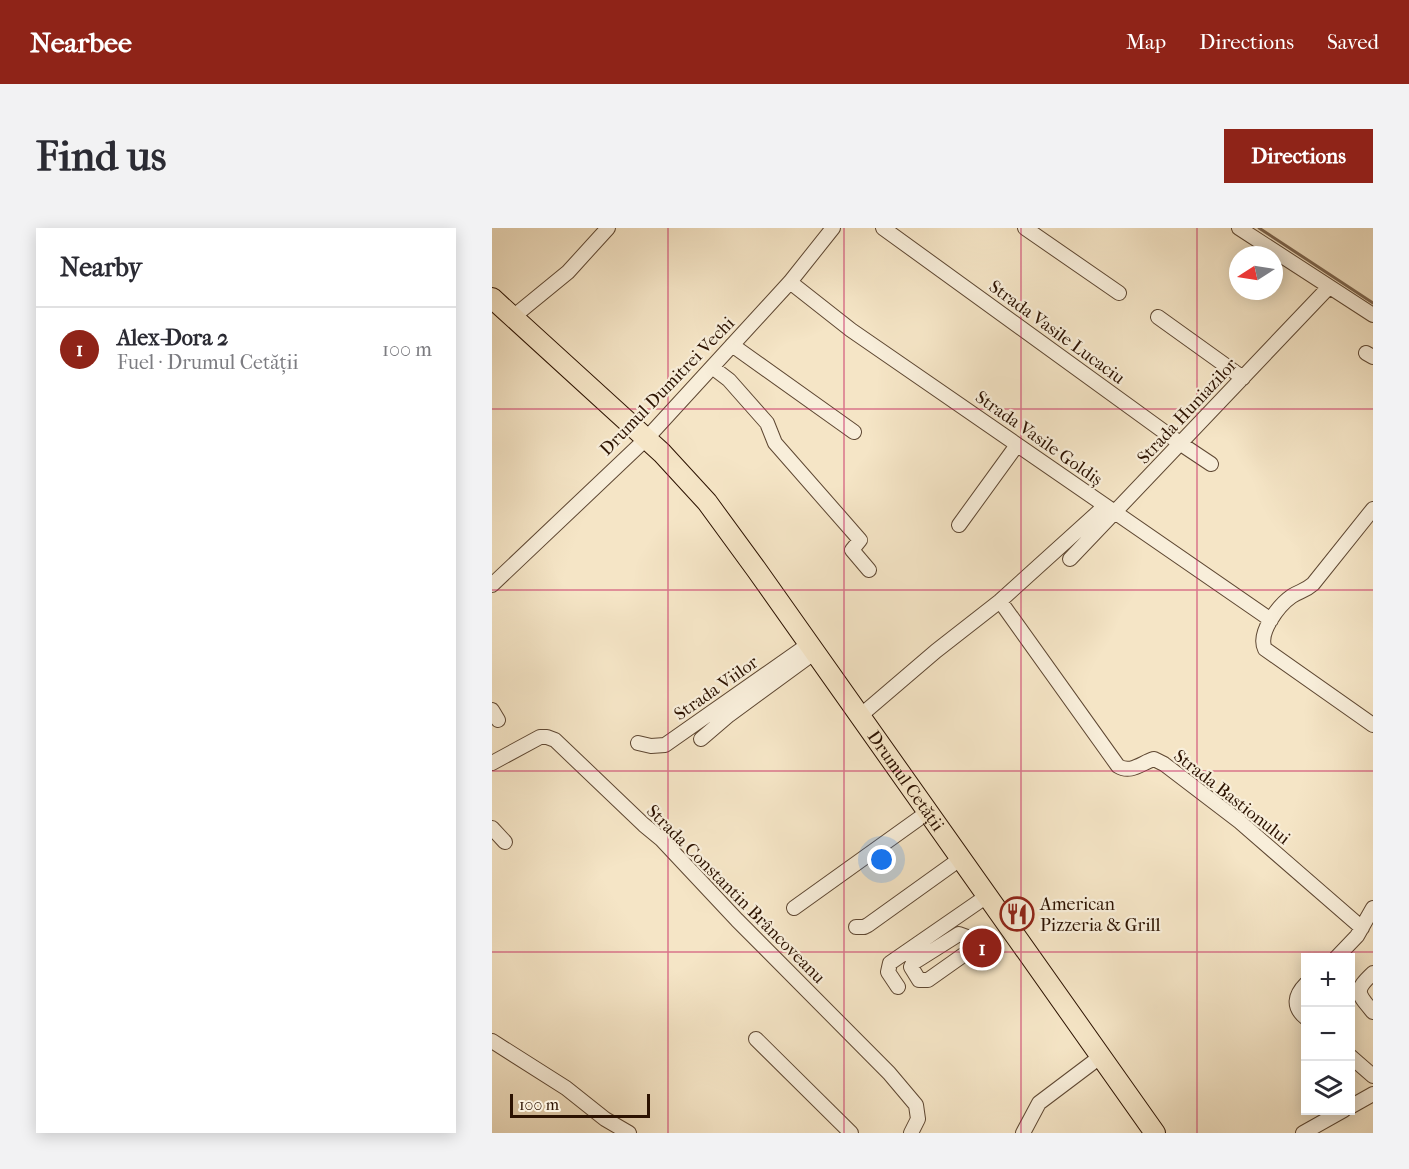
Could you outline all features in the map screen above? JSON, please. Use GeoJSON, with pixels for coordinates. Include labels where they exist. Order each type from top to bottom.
{"type":"FeatureCollection","features":[{"type":"Feature","properties":{"kind":"highway","name":"Drumul Cetății"},"geometry":{"type":"LineString","coordinates":[[492,298],[647,438],[707,502],[1155,1133]]}},
{"type":"Feature","properties":{"kind":"street"},"geometry":{"type":"LineString","coordinates":[[513,317],[568,272],[608,228]]}},
{"type":"Feature","properties":{"kind":"street","name":"Drumul Dumitrei Vechi"},"geometry":{"type":"LineString","coordinates":[[492,585],[647,438],[790,282],[833,228]]}},
{"type":"Feature","properties":{"kind":"street","name":"Strada Vasile Lucaciu"},"geometry":{"type":"LineString","coordinates":[[883,228],[1211,464]]}},
{"type":"Feature","properties":{"kind":"street"},"geometry":{"type":"LineString","coordinates":[[1025,228],[1119,293]]}},
{"type":"Feature","properties":{"kind":"street"},"geometry":{"type":"LineString","coordinates":[[1239,228],[1373,315]]}},
{"type":"Feature","properties":{"kind":"street","name":"Strada Vasile Goldiș"},"geometry":{"type":"LineString","coordinates":[[790,282],[852,330],[1271,620]]}},
{"type":"Feature","properties":{"kind":"street","name":"Strada Huniazilor"},"geometry":{"type":"LineString","coordinates":[[860,716],[936,651],[1110,510],[1181,444],[1329,287]]}},
{"type":"Feature","properties":{"kind":"street"},"geometry":{"type":"LineString","coordinates":[[1158,317],[1243,378]]}},
{"type":"Feature","properties":{"kind":"street"},"geometry":{"type":"LineString","coordinates":[[732,345],[854,432]]}},
{"type":"Feature","properties":{"kind":"street"},"geometry":{"type":"LineString","coordinates":[[712,367],[729,380],[767,423],[775,443],[860,540],[852,550],[869,570]]}},
{"type":"Feature","properties":{"kind":"street"},"geometry":{"type":"LineString","coordinates":[[959,525],[1017,445]]}},
{"type":"Feature","properties":{"kind":"street","name":"Strada Huniazilor"},"geometry":{"type":"LineString","coordinates":[[1070,560],[1110,510]]}},
{"type":"Feature","properties":{"kind":"street"},"geometry":{"type":"LineString","coordinates":[[1371,514],[1313,584],[1306,591],[1290,597],[1271,620],[1262,636],[1262,643],[1265,649],[1373,724]]}},
{"type":"Feature","properties":{"kind":"street","name":"Strada Bastionului"},"geometry":{"type":"LineString","coordinates":[[1000,601],[1118,766],[1124,770],[1154,759],[1164,764],[1240,822],[1362,928]]}},
{"type":"Feature","properties":{"kind":"street"},"geometry":{"type":"LineString","coordinates":[[701,740],[812,648]]}},
{"type":"Feature","properties":{"kind":"street","name":"Strada Viilor"},"geometry":{"type":"LineString","coordinates":[[638,743],[651,746],[665,745],[812,648]]}},
{"type":"Feature","properties":{"kind":"street","name":"Strada Constantin Brâncoveanu"},"geometry":{"type":"LineString","coordinates":[[492,763],[540,737],[555,740],[644,825],[661,838],[737,920],[889,1073],[916,1105],[918,1119],[911,1133]]}},
{"type":"Feature","properties":{"kind":"street"},"geometry":{"type":"LineString","coordinates":[[794,908],[928,812]]}},
{"type":"Feature","properties":{"kind":"street"},"geometry":{"type":"LineString","coordinates":[[492,828],[505,842]]}},
{"type":"Feature","properties":{"kind":"street"},"geometry":{"type":"LineString","coordinates":[[856,927],[868,925],[960,858]]}},
{"type":"Feature","properties":{"kind":"street"},"geometry":{"type":"LineString","coordinates":[[898,987],[888,972],[890,963],[987,896]]}},
{"type":"Feature","properties":{"kind":"street"},"geometry":{"type":"LineString","coordinates":[[1341,953],[1362,928],[1373,908]]}},
{"type":"Feature","properties":{"kind":"street"},"geometry":{"type":"LineString","coordinates":[[1373,973],[1360,985],[1359,992],[1361,998],[1373,1012]]}},
{"type":"Feature","properties":{"kind":"street"},"geometry":{"type":"LineString","coordinates":[[1301,989],[1295,1000],[1301,1015]]}},
{"type":"Feature","properties":{"kind":"street"},"geometry":{"type":"LineString","coordinates":[[756,1040],[851,1133]]}},
{"type":"Feature","properties":{"kind":"street"},"geometry":{"type":"LineString","coordinates":[[492,1041],[566,1088],[605,1119],[629,1133]]}},
{"type":"Feature","properties":{"kind":"street"},"geometry":{"type":"LineString","coordinates":[[1023,1133],[1038,1103],[1100,1057]]}},
{"type":"Feature","properties":{"kind":"street"},"geometry":{"type":"LineString","coordinates":[[1355,1060],[1373,1076]]}},
{"type":"Feature","properties":{"kind":"street"},"geometry":{"type":"LineString","coordinates":[[1355,1104],[1373,1094]]}},
{"type":"Feature","properties":{"kind":"street"},"geometry":{"type":"LineString","coordinates":[[1303,1133],[1335,1115]]}},
{"type":"Feature","properties":{"kind":"waterway"},"geometry":{"type":"LineString","coordinates":[[1259,228],[1373,303]]}},
{"type":"Feature","properties":{"kind":"place","name":"American Pizzeria & Grill"},"geometry":{"type":"Point","coordinates":[1017,914]}},
{"type":"Feature","properties":{"kind":"place","name":"Alex-Dora 2"},"geometry":{"type":"Point","coordinates":[982,948]}}]}
